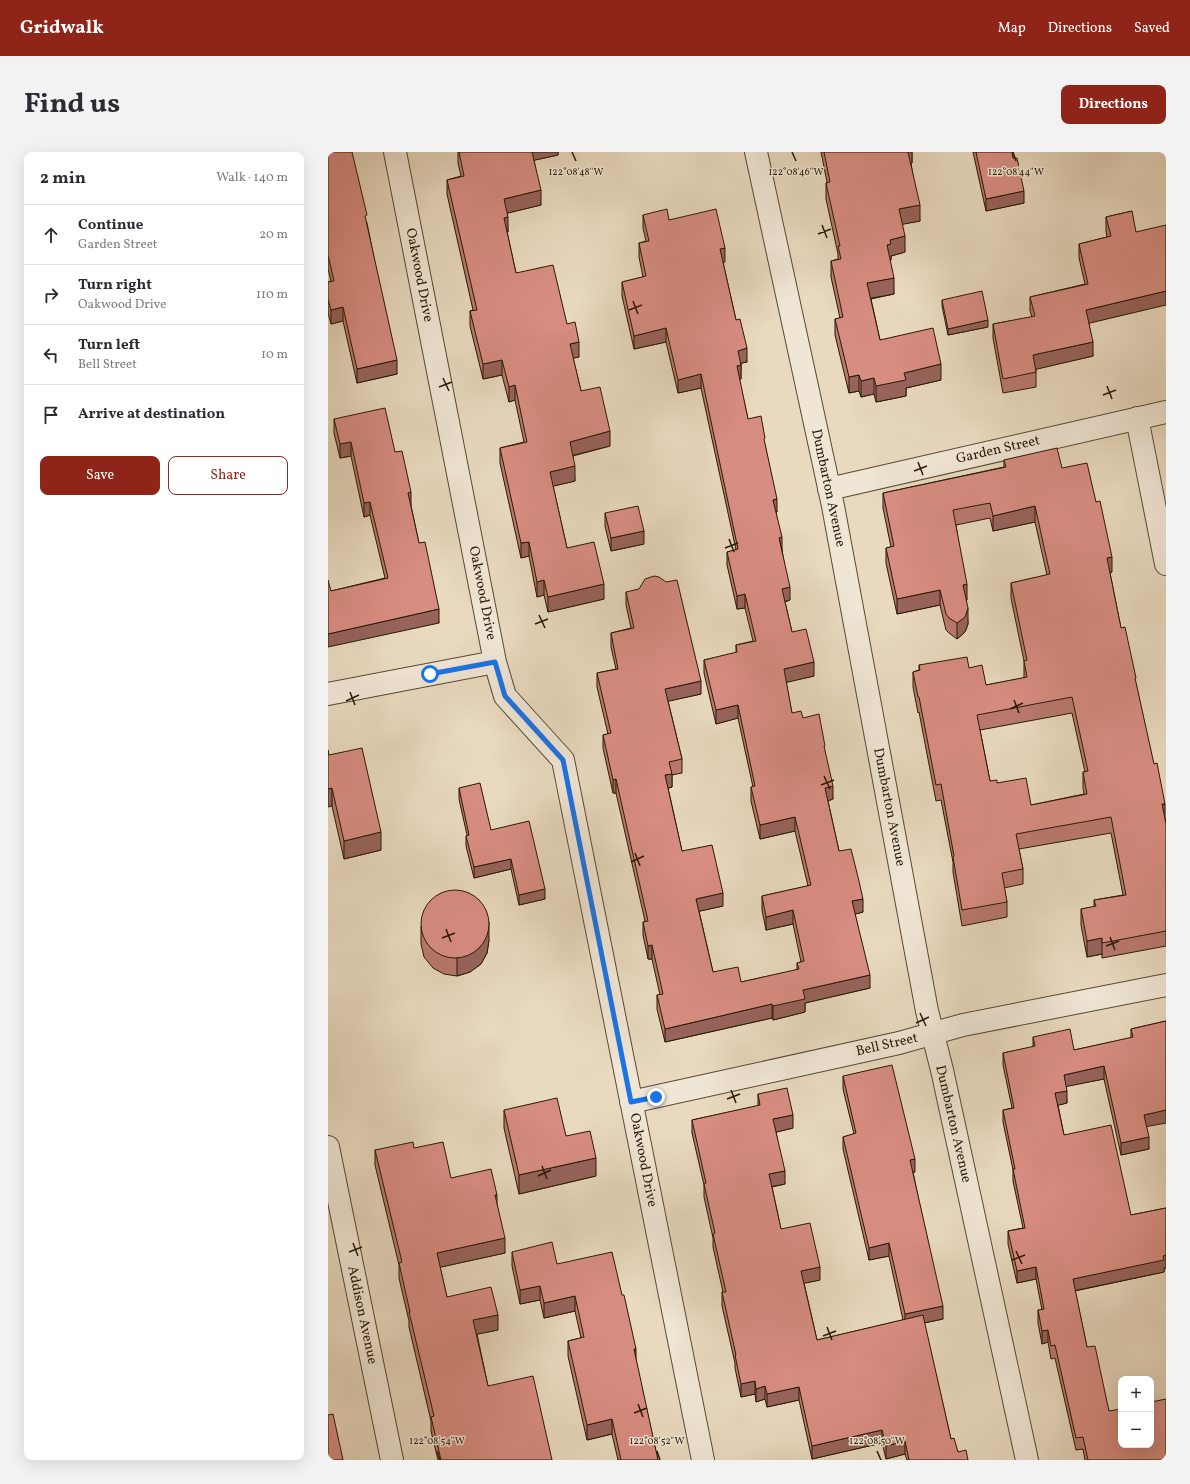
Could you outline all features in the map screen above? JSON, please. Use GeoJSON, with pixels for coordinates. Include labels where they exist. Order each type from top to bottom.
{"type":"FeatureCollection","features":[{"type":"Feature","properties":{"kind":"street","name":"Oakwood Drive"},"geometry":{"type":"LineString","coordinates":[[395,152],[495,662],[505,696],[563,760],[703,1460]]}},
{"type":"Feature","properties":{"kind":"street","name":"Dumbarton Avenue"},"geometry":{"type":"LineString","coordinates":[[756,152],[829,489],[925,1003],[1027,1460]]}},
{"type":"Feature","properties":{"kind":"street","name":"Garden Street"},"geometry":{"type":"LineString","coordinates":[[829,489],[1166,412]]}},
{"type":"Feature","properties":{"kind":"street"},"geometry":{"type":"LineString","coordinates":[[1137,418],[1166,564]]}},
{"type":"Feature","properties":{"kind":"street"},"geometry":{"type":"LineString","coordinates":[[328,694],[495,662]]}},
{"type":"Feature","properties":{"kind":"street","name":"Bell Street"},"geometry":{"type":"LineString","coordinates":[[631,1102],[899,1043],[963,1025],[1166,985]]}},
{"type":"Feature","properties":{"kind":"street","name":"Addison Avenue"},"geometry":{"type":"LineString","coordinates":[[328,1147],[392,1460]]}},
{"type":"Feature","properties":{"kind":"building"},"geometry":{"type":"Polygon","coordinates":[[[328,152],[352,152],[367,215],[365,216],[397,360],[357,369],[343,307],[331,310],[328,299],[328,282],[334,281],[328,255],[328,152]]]}},
{"type":"Feature","properties":{"kind":"building"},"geometry":{"type":"Polygon","coordinates":[[[459,152],[532,152],[541,190],[504,199],[508,217],[504,218],[516,273],[553,265],[567,324],[575,322],[579,342],[570,344],[581,391],[600,387],[610,431],[570,442],[575,466],[550,472],[567,548],[594,542],[604,584],[548,597],[544,580],[537,582],[529,542],[521,543],[500,448],[527,442],[515,385],[509,387],[502,360],[483,364],[470,311],[477,310],[447,180],[464,176],[459,152]]]}},
{"type":"Feature","properties":{"kind":"building"},"geometry":{"type":"Polygon","coordinates":[[[824,152],[908,152],[920,205],[899,209],[905,236],[890,240],[891,244],[887,245],[894,278],[867,283],[880,340],[933,328],[941,364],[904,373],[906,380],[876,386],[874,378],[861,381],[859,375],[849,377],[835,319],[843,317],[831,261],[841,259],[838,246],[840,246],[826,183],[830,182],[824,152]]]}},
{"type":"Feature","properties":{"kind":"building"},"geometry":{"type":"Polygon","coordinates":[[[976,152],[1012,152],[1013,158],[1017,158],[1024,191],[986,199],[976,152]]]}},
{"type":"Feature","properties":{"kind":"building"},"geometry":{"type":"Polygon","coordinates":[[[667,209],[669,220],[716,209],[725,248],[720,249],[736,320],[740,319],[747,348],[738,351],[741,365],[737,366],[748,419],[761,416],[764,439],[777,499],[773,500],[782,537],[779,538],[790,587],[782,589],[792,632],[806,629],[814,662],[784,669],[792,713],[801,711],[803,718],[819,714],[833,786],[825,788],[839,851],[851,849],[858,877],[863,899],[852,901],[870,975],[803,990],[805,999],[773,1006],[772,1004],[665,1029],[657,995],[663,994],[652,945],[648,946],[643,922],[648,921],[616,779],[613,780],[603,735],[611,733],[597,673],[618,669],[611,633],[634,628],[626,592],[639,589],[645,579],[654,576],[659,577],[666,582],[677,580],[701,681],[665,689],[682,759],[669,762],[672,774],[665,775],[682,851],[712,845],[723,893],[696,899],[713,972],[738,967],[741,982],[799,969],[797,963],[804,961],[793,910],[766,917],[762,896],[811,885],[795,817],[760,825],[751,787],[755,786],[738,705],[716,710],[704,660],[737,652],[736,645],[756,641],[745,594],[737,596],[727,552],[738,549],[701,374],[678,380],[666,328],[634,336],[622,282],[646,276],[639,243],[649,241],[643,215],[667,209]]]}},
{"type":"Feature","properties":{"kind":"building"},"geometry":{"type":"Polygon","coordinates":[[[1132,211],[1136,232],[1166,225],[1166,291],[1086,310],[1093,342],[1033,355],[1036,372],[1003,379],[993,324],[1035,316],[1030,297],[1088,284],[1079,244],[1111,236],[1106,217],[1132,211]]]}},
{"type":"Feature","properties":{"kind":"building"},"geometry":{"type":"Polygon","coordinates":[[[982,291],[988,320],[948,329],[942,300],[982,291]]]}},
{"type":"Feature","properties":{"kind":"building"},"geometry":{"type":"Polygon","coordinates":[[[385,408],[395,452],[402,451],[411,492],[408,493],[419,543],[425,542],[439,609],[328,634],[328,580],[331,591],[388,578],[370,502],[364,503],[351,442],[340,444],[334,419],[385,408]]]}},
{"type":"Feature","properties":{"kind":"building"},"geometry":{"type":"Polygon","coordinates":[[[1057,448],[1062,468],[1087,463],[1096,502],[1100,501],[1112,557],[1107,558],[1121,628],[1125,627],[1154,764],[1157,763],[1165,804],[1162,804],[1166,824],[1166,931],[1102,943],[1102,938],[1087,941],[1081,909],[1096,906],[1094,900],[1126,895],[1111,817],[1016,834],[1023,869],[1002,873],[1007,902],[962,910],[941,784],[936,785],[913,672],[920,670],[919,665],[967,657],[969,668],[982,665],[986,685],[1027,677],[1024,661],[1027,660],[1011,583],[1050,574],[1035,506],[993,516],[990,503],[953,510],[967,584],[963,585],[968,608],[965,617],[957,623],[949,618],[946,614],[940,590],[897,599],[886,548],[894,546],[883,493],[1006,467],[1004,460],[1057,448]],[[1072,697],[977,715],[990,781],[997,780],[997,783],[1026,778],[1031,805],[1087,794],[1083,772],[1088,771],[1072,697]]]}},
{"type":"Feature","properties":{"kind":"building"},"geometry":{"type":"Polygon","coordinates":[[[638,506],[644,531],[611,538],[605,513],[638,506]]]}},
{"type":"Feature","properties":{"kind":"building"},"geometry":{"type":"Polygon","coordinates":[[[362,748],[381,832],[344,841],[332,788],[328,789],[328,750],[329,755],[362,748]]]}},
{"type":"Feature","properties":{"kind":"building"},"geometry":{"type":"Polygon","coordinates":[[[480,783],[491,830],[529,821],[545,889],[519,895],[511,859],[474,867],[466,836],[469,835],[459,788],[480,783]]]}},
{"type":"Feature","properties":{"kind":"building"},"geometry":{"type":"Polygon","coordinates":[[[455,890],[468,893],[479,900],[486,911],[489,924],[486,937],[479,948],[468,955],[455,958],[442,955],[431,948],[424,937],[421,924],[424,911],[431,900],[442,893],[455,890]]]}},
{"type":"Feature","properties":{"kind":"building"},"geometry":{"type":"Polygon","coordinates":[[[1166,1021],[1166,1110],[1144,1115],[1149,1137],[1121,1143],[1104,1066],[1064,1075],[1067,1091],[1055,1093],[1064,1135],[1111,1125],[1131,1215],[1166,1208],[1166,1255],[1163,1256],[1164,1260],[1073,1279],[1087,1347],[1095,1346],[1109,1411],[1118,1410],[1118,1448],[1154,1448],[1154,1401],[1166,1399],[1166,1460],[1088,1460],[1083,1437],[1076,1438],[1055,1345],[1051,1346],[1048,1330],[1042,1331],[1038,1310],[1044,1309],[1036,1267],[1017,1271],[1008,1231],[1025,1228],[1003,1110],[1014,1108],[1003,1053],[1035,1046],[1033,1037],[1070,1029],[1074,1050],[1133,1037],[1131,1029],[1166,1021]]]}},
{"type":"Feature","properties":{"kind":"building"},"geometry":{"type":"Polygon","coordinates":[[[892,1065],[915,1159],[910,1160],[943,1306],[905,1314],[889,1243],[869,1248],[843,1137],[856,1133],[843,1076],[892,1065]]]}},
{"type":"Feature","properties":{"kind":"building"},"geometry":{"type":"Polygon","coordinates":[[[787,1088],[793,1115],[773,1119],[785,1171],[769,1174],[781,1229],[810,1223],[820,1267],[801,1271],[817,1340],[923,1315],[951,1439],[954,1438],[958,1452],[966,1450],[968,1460],[909,1460],[905,1441],[886,1446],[882,1430],[812,1446],[799,1387],[767,1394],[765,1386],[756,1389],[755,1381],[741,1384],[722,1292],[726,1292],[713,1234],[715,1233],[704,1184],[706,1183],[692,1120],[760,1105],[758,1094],[787,1088]]]}},
{"type":"Feature","properties":{"kind":"building"},"geometry":{"type":"Polygon","coordinates":[[[557,1098],[566,1136],[590,1131],[596,1158],[519,1175],[504,1110],[557,1098]]]}},
{"type":"Feature","properties":{"kind":"building"},"geometry":{"type":"Polygon","coordinates":[[[413,1142],[414,1148],[443,1142],[451,1178],[491,1169],[497,1195],[495,1195],[505,1238],[437,1253],[447,1297],[491,1287],[498,1315],[473,1320],[488,1386],[533,1376],[552,1460],[441,1460],[431,1417],[434,1416],[399,1263],[402,1262],[375,1150],[413,1142]]]}},
{"type":"Feature","properties":{"kind":"building"},"geometry":{"type":"Polygon","coordinates":[[[552,1242],[557,1264],[612,1252],[622,1295],[624,1295],[636,1349],[634,1349],[658,1460],[621,1460],[612,1419],[587,1425],[568,1341],[584,1337],[575,1296],[544,1303],[540,1286],[520,1290],[512,1252],[552,1242]]]}},
{"type":"Feature","properties":{"kind":"building"},"geometry":{"type":"Polygon","coordinates":[[[333,1414],[343,1460],[328,1460],[328,1415],[333,1414]]]}},
{"type":"Feature","properties":{"kind":"route"},"geometry":{"type":"LineString","coordinates":[[430,674],[495,662],[505,696],[563,760],[631,1102],[656,1097]]}}]}
